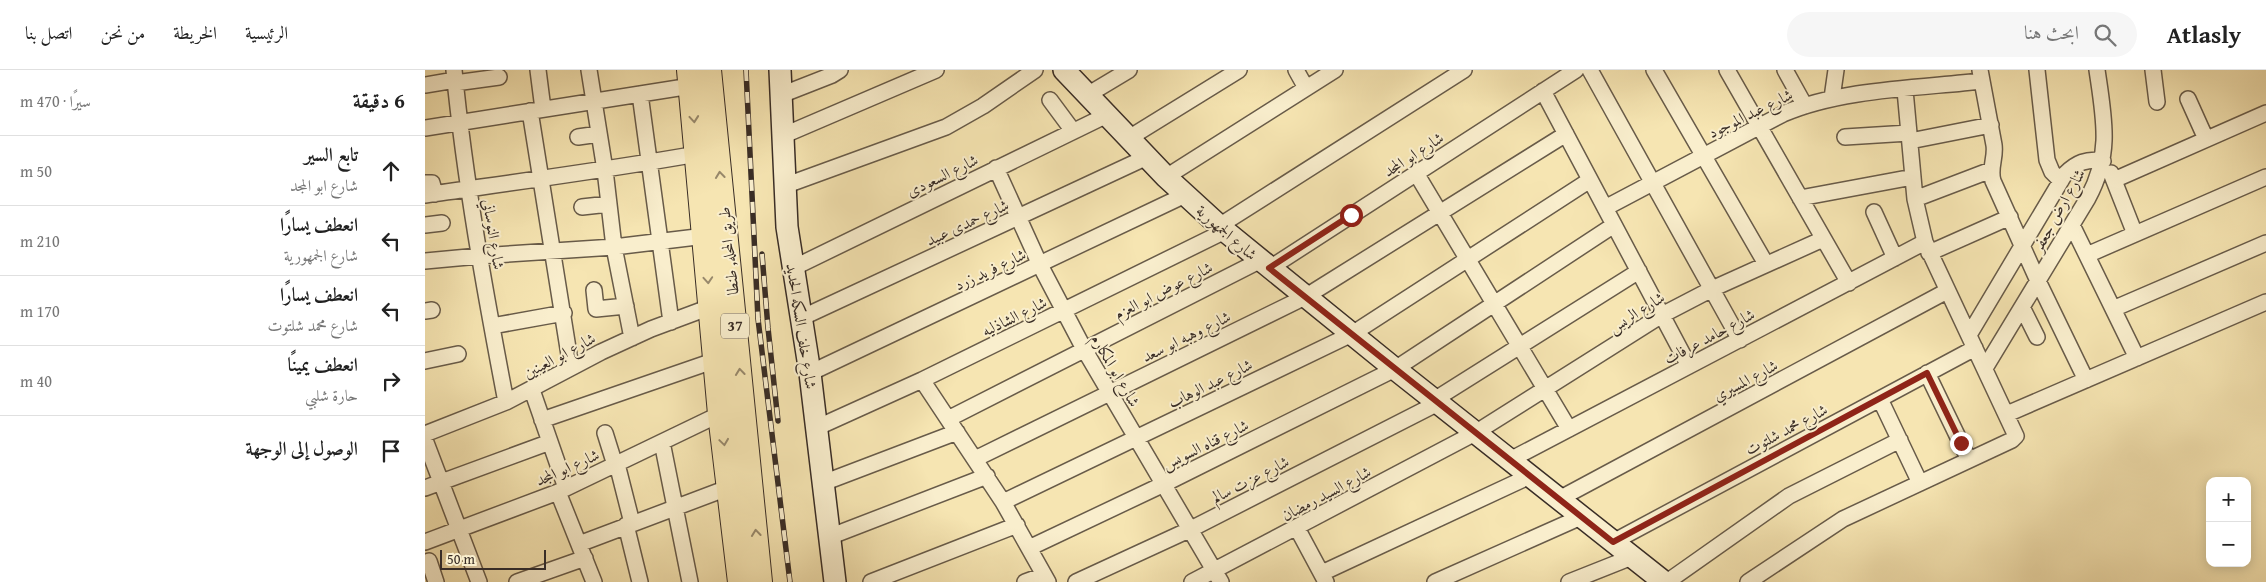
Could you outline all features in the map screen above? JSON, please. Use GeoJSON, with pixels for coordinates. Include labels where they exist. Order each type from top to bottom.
{"type":"FeatureCollection","features":[{"type":"Feature","properties":{"kind":"main road","name":"طريق المحله, طنطا"},"geometry":{"type":"LineString","coordinates":[[709,70],[761,582]]}},
{"type":"Feature","properties":{"kind":"main road","name":"طريق المحله, طنطا"},"geometry":{"type":"LineString","coordinates":[[690,78],[720,414],[740,582]]}},
{"type":"Feature","properties":{"kind":"street"},"geometry":{"type":"LineString","coordinates":[[538,70],[536,110],[541,177],[564,313],[571,367]]}},
{"type":"Feature","properties":{"kind":"street"},"geometry":{"type":"LineString","coordinates":[[589,70],[605,170],[614,247],[632,338]]}},
{"type":"Feature","properties":{"kind":"street","name":"شارع خلف السكه الحديد"},"geometry":{"type":"LineString","coordinates":[[780,70],[787,227],[810,373],[835,582]]}},
{"type":"Feature","properties":{"kind":"street"},"geometry":{"type":"LineString","coordinates":[[781,95],[840,70]]}},
{"type":"Feature","properties":{"kind":"street"},"geometry":{"type":"LineString","coordinates":[[782,136],[935,70]]}},
{"type":"Feature","properties":{"kind":"street"},"geometry":{"type":"LineString","coordinates":[[784,186],[946,127],[983,106],[1035,70]]}},
{"type":"Feature","properties":{"kind":"street","name":"شارع الجمهورية"},"geometry":{"type":"LineString","coordinates":[[1064,70],[1089,94],[1166,177],[1222,228],[1436,402],[1665,582]]}},
{"type":"Feature","properties":{"kind":"street"},"geometry":{"type":"LineString","coordinates":[[1089,94],[1129,70]]}},
{"type":"Feature","properties":{"kind":"street"},"geometry":{"type":"LineString","coordinates":[[1129,138],[1239,70]]}},
{"type":"Feature","properties":{"kind":"street"},"geometry":{"type":"LineString","coordinates":[[1296,70],[1306,88]]}},
{"type":"Feature","properties":{"kind":"street"},"geometry":{"type":"LineString","coordinates":[[1166,177],[1335,70]]}},
{"type":"Feature","properties":{"kind":"street","name":"شارع الشاذليه"},"geometry":{"type":"LineString","coordinates":[[816,428],[922,380],[1063,311],[1222,228],[1464,70]]}},
{"type":"Feature","properties":{"kind":"street","name":"شارع ابو المجد"},"geometry":{"type":"LineString","coordinates":[[1265,264],[1416,173],[1576,70]]}},
{"type":"Feature","properties":{"kind":"street"},"geometry":{"type":"LineString","coordinates":[[1589,70],[1740,340]]}},
{"type":"Feature","properties":{"kind":"street"},"geometry":{"type":"LineString","coordinates":[[1654,70],[1766,264]]}},
{"type":"Feature","properties":{"kind":"street"},"geometry":{"type":"LineString","coordinates":[[1727,70],[1849,283]]}},
{"type":"Feature","properties":{"kind":"street"},"geometry":{"type":"LineString","coordinates":[[1785,70],[1805,106]]}},
{"type":"Feature","properties":{"kind":"street"},"geometry":{"type":"LineString","coordinates":[[1833,98],[1836,70]]}},
{"type":"Feature","properties":{"kind":"street"},"geometry":{"type":"LineString","coordinates":[[2037,70],[2047,160],[2052,172],[2061,181]]}},
{"type":"Feature","properties":{"kind":"street"},"geometry":{"type":"LineString","coordinates":[[2097,70],[2105,123],[2103,161],[2114,180],[2135,234]]}},
{"type":"Feature","properties":{"kind":"street"},"geometry":{"type":"LineString","coordinates":[[2153,70],[2157,102]]}},
{"type":"Feature","properties":{"kind":"street"},"geometry":{"type":"LineString","coordinates":[[1981,75],[1995,155],[1991,170],[1993,181],[2038,281],[2086,380]]}},
{"type":"Feature","properties":{"kind":"street","name":"شارع عبد الموجود"},"geometry":{"type":"LineString","coordinates":[[1605,208],[1759,126],[1805,106],[1833,98],[1905,90],[1981,75]]}},
{"type":"Feature","properties":{"kind":"street"},"geometry":{"type":"LineString","coordinates":[[425,85],[455,78],[499,76]]}},
{"type":"Feature","properties":{"kind":"street","name":"شارع النوساني"},"geometry":{"type":"LineString","coordinates":[[455,78],[459,122],[479,256],[506,402]]}},
{"type":"Feature","properties":{"kind":"street"},"geometry":{"type":"LineString","coordinates":[[425,128],[640,94],[690,78]]}},
{"type":"Feature","properties":{"kind":"street"},"geometry":{"type":"LineString","coordinates":[[1748,582],[1838,522],[2014,439],[2016,432],[1927,248],[1915,199],[1905,90]]}},
{"type":"Feature","properties":{"kind":"street"},"geometry":{"type":"LineString","coordinates":[[1543,91],[1689,366]]}},
{"type":"Feature","properties":{"kind":"street"},"geometry":{"type":"LineString","coordinates":[[640,94],[671,322]]}},
{"type":"Feature","properties":{"kind":"street"},"geometry":{"type":"LineString","coordinates":[[2188,99],[2206,139]]}},
{"type":"Feature","properties":{"kind":"street"},"geometry":{"type":"LineString","coordinates":[[1050,100],[1073,131]]}},
{"type":"Feature","properties":{"kind":"street"},"geometry":{"type":"LineString","coordinates":[[2114,180],[2266,113]]}},
{"type":"Feature","properties":{"kind":"street","name":"شارع السعودى"},"geometry":{"type":"LineString","coordinates":[[793,268],[1107,114]]}},
{"type":"Feature","properties":{"kind":"street"},"geometry":{"type":"LineString","coordinates":[[1845,137],[1910,137],[1991,125]]}},
{"type":"Feature","properties":{"kind":"street"},"geometry":{"type":"LineString","coordinates":[[579,137],[599,134]]}},
{"type":"Feature","properties":{"kind":"street","name":"شارع وهبه ابو سعد"},"geometry":{"type":"LineString","coordinates":[[975,459],[1305,297],[1566,134]]}},
{"type":"Feature","properties":{"kind":"street"},"geometry":{"type":"LineString","coordinates":[[428,190],[469,188],[605,170],[697,154]]}},
{"type":"Feature","properties":{"kind":"street","name":"شارع حمدى عبيد"},"geometry":{"type":"LineString","coordinates":[[801,318],[1147,157]]}},
{"type":"Feature","properties":{"kind":"street","name":"شارع ارض جعفر"},"geometry":{"type":"LineString","coordinates":[[1972,342],[2022,246],[2065,174],[2078,164],[2094,160],[2103,161],[2093,189],[1985,368]]}},
{"type":"Feature","properties":{"kind":"street","name":"شارع ابو المكارم"},"geometry":{"type":"LineString","coordinates":[[996,168],[1063,311],[1109,393],[1218,577]]}},
{"type":"Feature","properties":{"kind":"street"},"geometry":{"type":"LineString","coordinates":[[1915,199],[1991,170]]}},
{"type":"Feature","properties":{"kind":"street"},"geometry":{"type":"LineString","coordinates":[[1416,173],[1569,429]]}},
{"type":"Feature","properties":{"kind":"street"},"geometry":{"type":"LineString","coordinates":[[1800,198],[1913,177]]}},
{"type":"Feature","properties":{"kind":"street"},"geometry":{"type":"LineString","coordinates":[[2087,255],[2266,177]]}},
{"type":"Feature","properties":{"kind":"street","name":"شارع عبد الوهاب"},"geometry":{"type":"LineString","coordinates":[[1003,502],[1352,334],[1590,180]]}},
{"type":"Feature","properties":{"kind":"street","name":"شارع فريد زرد"},"geometry":{"type":"LineString","coordinates":[[810,373],[1185,196]]}},
{"type":"Feature","properties":{"kind":"street"},"geometry":{"type":"LineString","coordinates":[[583,207],[609,204]]}},
{"type":"Feature","properties":{"kind":"street"},"geometry":{"type":"LineString","coordinates":[[1874,212],[1895,258]]}},
{"type":"Feature","properties":{"kind":"street","name":"شارع حامد عرفات"},"geometry":{"type":"LineString","coordinates":[[1510,460],[1895,258],[2010,217]]}},
{"type":"Feature","properties":{"kind":"street"},"geometry":{"type":"LineString","coordinates":[[425,225],[441,223]]}},
{"type":"Feature","properties":{"kind":"street"},"geometry":{"type":"LineString","coordinates":[[2072,225],[2137,358]]}},
{"type":"Feature","properties":{"kind":"street","name":"شارع قناه السويس"},"geometry":{"type":"LineString","coordinates":[[1029,548],[1164,484],[1395,369],[1614,226]]}},
{"type":"Feature","properties":{"kind":"street"},"geometry":{"type":"LineString","coordinates":[[425,261],[614,247],[705,236]]}},
{"type":"Feature","properties":{"kind":"street","name":"شارع الريس"},"geometry":{"type":"LineString","coordinates":[[1475,433],[1546,390],[1662,315],[1712,289],[1823,239]]}},
{"type":"Feature","properties":{"kind":"street"},"geometry":{"type":"LineString","coordinates":[[2113,309],[2266,243]]}},
{"type":"Feature","properties":{"kind":"street","name":"شارع عوض ابو العزم"},"geometry":{"type":"LineString","coordinates":[[948,419],[1084,349],[1265,264]]}},
{"type":"Feature","properties":{"kind":"street","name":"شارع عزت سالم"},"geometry":{"type":"LineString","coordinates":[[1076,582],[1191,529],[1436,402],[1520,346],[1639,271]]}},
{"type":"Feature","properties":{"kind":"street"},"geometry":{"type":"LineString","coordinates":[[593,290],[596,309],[626,306]]}},
{"type":"Feature","properties":{"kind":"street","name":"شارع المسيري"},"geometry":{"type":"LineString","coordinates":[[1559,499],[1947,291]]}},
{"type":"Feature","properties":{"kind":"street"},"geometry":{"type":"LineString","coordinates":[[2007,414],[2266,302]]}},
{"type":"Feature","properties":{"kind":"street","name":"شارع ابو العينين"},"geometry":{"type":"LineString","coordinates":[[425,434],[506,402],[532,390],[571,367],[632,338],[710,307]]}},
{"type":"Feature","properties":{"kind":"street"},"geometry":{"type":"LineString","coordinates":[[2022,307],[2037,337]]}},
{"type":"Feature","properties":{"kind":"street"},"geometry":{"type":"LineString","coordinates":[[492,326],[564,313]]}},
{"type":"Feature","properties":{"kind":"street","name":"شارع محمد شلتوت"},"geometry":{"type":"LineString","coordinates":[[1613,542],[1927,373],[1972,342]]}},
{"type":"Feature","properties":{"kind":"street"},"geometry":{"type":"LineString","coordinates":[[425,361],[459,354]]}},
{"type":"Feature","properties":{"kind":"street"},"geometry":{"type":"LineString","coordinates":[[542,420],[716,360]]}},
{"type":"Feature","properties":{"kind":"street"},"geometry":{"type":"LineString","coordinates":[[1927,373],[1969,460]]}},
{"type":"Feature","properties":{"kind":"street"},"geometry":{"type":"LineString","coordinates":[[922,380],[987,476],[1046,578],[1025,582]]}},
{"type":"Feature","properties":{"kind":"street"},"geometry":{"type":"LineString","coordinates":[[532,390],[550,442],[562,490],[594,582]]}},
{"type":"Feature","properties":{"kind":"street"},"geometry":{"type":"LineString","coordinates":[[1880,398],[1920,483]]}},
{"type":"Feature","properties":{"kind":"street","name":"شارع ابو المجد"},"geometry":{"type":"LineString","coordinates":[[425,542],[562,490],[720,414]]}},
{"type":"Feature","properties":{"kind":"street"},"geometry":{"type":"LineString","coordinates":[[823,483],[957,432]]}},
{"type":"Feature","properties":{"kind":"street"},"geometry":{"type":"LineString","coordinates":[[605,433],[616,464],[640,582]]}},
{"type":"Feature","properties":{"kind":"street","name":"شارع السيد رمضان"},"geometry":{"type":"LineString","coordinates":[[1192,582],[1218,577],[1297,528],[1475,433]]}},
{"type":"Feature","properties":{"kind":"street"},"geometry":{"type":"LineString","coordinates":[[425,440],[479,582]]}},
{"type":"Feature","properties":{"kind":"street"},"geometry":{"type":"LineString","coordinates":[[1665,582],[1789,496],[1900,440]]}},
{"type":"Feature","properties":{"kind":"street"},"geometry":{"type":"LineString","coordinates":[[425,488],[550,442]]}},
{"type":"Feature","properties":{"kind":"street"},"geometry":{"type":"LineString","coordinates":[[662,442],[690,582]]}},
{"type":"Feature","properties":{"kind":"street"},"geometry":{"type":"LineString","coordinates":[[829,537],[987,476]]}},
{"type":"Feature","properties":{"kind":"street"},"geometry":{"type":"LineString","coordinates":[[1297,528],[1324,578],[1530,476]]}},
{"type":"Feature","properties":{"kind":"street"},"geometry":{"type":"LineString","coordinates":[[517,582],[582,551],[629,524],[730,487]]}},
{"type":"Feature","properties":{"kind":"street"},"geometry":{"type":"LineString","coordinates":[[1435,582],[1581,517]]}},
{"type":"Feature","properties":{"kind":"street"},"geometry":{"type":"LineString","coordinates":[[871,582],[1017,525]]}},
{"type":"Feature","properties":{"kind":"street"},"geometry":{"type":"LineString","coordinates":[[1569,582],[1633,557]]}},
{"type":"Feature","properties":{"kind":"street"},"geometry":{"type":"LineString","coordinates":[[429,562],[436,582]]}},
{"type":"Feature","properties":{"kind":"railway"},"geometry":{"type":"LineString","coordinates":[[746,70],[758,319],[790,582]]}},
{"type":"Feature","properties":{"kind":"railway"},"geometry":{"type":"LineString","coordinates":[[762,254],[778,421]]}},
{"type":"Feature","properties":{"kind":"route"},"geometry":{"type":"LineString","coordinates":[[1351,215],[1269,268],[1613,542],[1927,373],[1961,443]]}}]}
